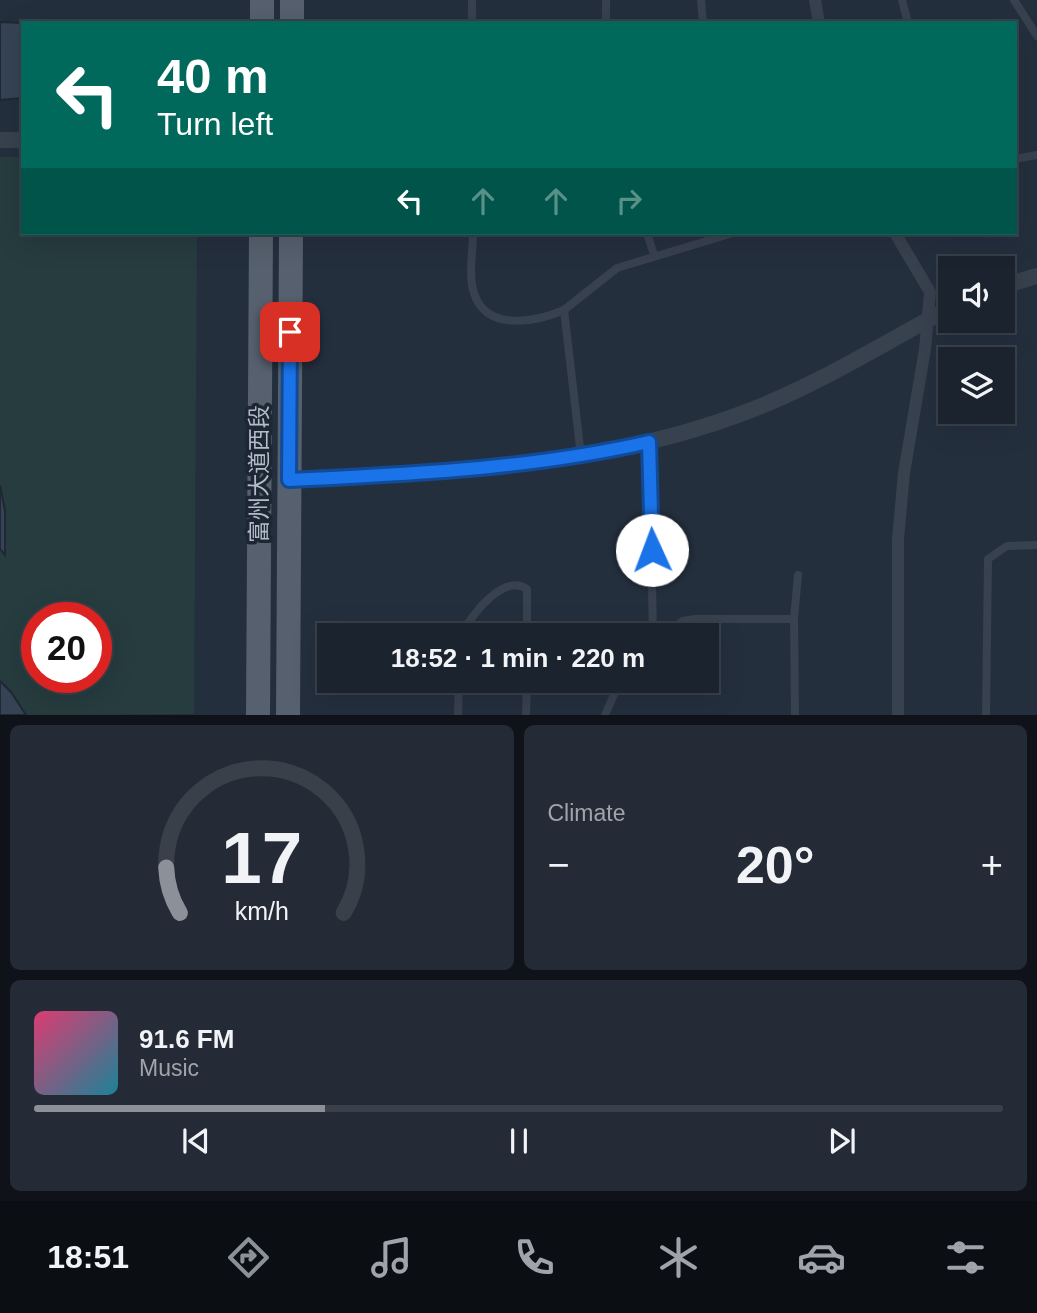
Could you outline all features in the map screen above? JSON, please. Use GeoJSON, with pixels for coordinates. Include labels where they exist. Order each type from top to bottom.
{"type":"FeatureCollection","features":[{"type":"Feature","properties":{"kind":"main road"},"geometry":{"type":"LineString","coordinates":[[262,0],[262,21]]}},
{"type":"Feature","properties":{"kind":"main road"},"geometry":{"type":"LineString","coordinates":[[292,0],[292,21]]}},
{"type":"Feature","properties":{"kind":"main road","name":"富州大道西段"},"geometry":{"type":"LineString","coordinates":[[258,715],[261,235]]}},
{"type":"Feature","properties":{"kind":"main road","name":"富州大道西段"},"geometry":{"type":"LineString","coordinates":[[288,715],[291,235]]}},
{"type":"Feature","properties":{"kind":"street"},"geometry":{"type":"LineString","coordinates":[[816,0],[819,21]]}},
{"type":"Feature","properties":{"kind":"street"},"geometry":{"type":"LineString","coordinates":[[0,140],[21,140]]}},
{"type":"Feature","properties":{"kind":"street"},"geometry":{"type":"LineString","coordinates":[[895,235],[930,292],[929,319],[904,473],[898,538],[898,715]]}},
{"type":"Feature","properties":{"kind":"street"},"geometry":{"type":"LineString","coordinates":[[1015,282],[1037,276]]}},
{"type":"Feature","properties":{"kind":"street"},"geometry":{"type":"LineString","coordinates":[[289,480],[447,472],[581,456],[649,442],[739,415],[827,377],[938,314]]}},
{"type":"Feature","properties":{"kind":"lane"},"geometry":{"type":"LineString","coordinates":[[472,0],[472,21]]}},
{"type":"Feature","properties":{"kind":"lane"},"geometry":{"type":"LineString","coordinates":[[606,0],[606,21]]}},
{"type":"Feature","properties":{"kind":"lane"},"geometry":{"type":"LineString","coordinates":[[701,0],[704,21]]}},
{"type":"Feature","properties":{"kind":"lane"},"geometry":{"type":"LineString","coordinates":[[902,0],[907,21]]}},
{"type":"Feature","properties":{"kind":"lane"},"geometry":{"type":"LineString","coordinates":[[1014,0],[1037,36]]}},
{"type":"Feature","properties":{"kind":"lane"},"geometry":{"type":"LineString","coordinates":[[1017,159],[1037,155]]}},
{"type":"Feature","properties":{"kind":"lane"},"geometry":{"type":"LineString","coordinates":[[473,235],[473,291],[479,305],[489,314],[504,320],[525,321],[545,318],[564,310],[617,268],[726,235]]}},
{"type":"Feature","properties":{"kind":"lane"},"geometry":{"type":"LineString","coordinates":[[648,235],[654,256]]}},
{"type":"Feature","properties":{"kind":"lane"},"geometry":{"type":"LineString","coordinates":[[564,310],[581,456]]}},
{"type":"Feature","properties":{"kind":"lane"},"geometry":{"type":"LineString","coordinates":[[649,442],[653,623]]}},
{"type":"Feature","properties":{"kind":"lane"},"geometry":{"type":"LineString","coordinates":[[986,715],[988,559],[1007,546],[1037,545]]}},
{"type":"Feature","properties":{"kind":"lane"},"geometry":{"type":"LineString","coordinates":[[795,715],[794,619],[799,575]]}},
{"type":"Feature","properties":{"kind":"lane"},"geometry":{"type":"LineString","coordinates":[[467,623],[508,584],[520,584],[527,589],[527,623]]}},
{"type":"Feature","properties":{"kind":"lane"},"geometry":{"type":"LineString","coordinates":[[680,623],[695,619],[794,619]]}},
{"type":"Feature","properties":{"kind":"lane"},"geometry":{"type":"LineString","coordinates":[[458,715],[459,693]]}},
{"type":"Feature","properties":{"kind":"lane"},"geometry":{"type":"LineString","coordinates":[[526,715],[527,693]]}},
{"type":"Feature","properties":{"kind":"lane"},"geometry":{"type":"LineString","coordinates":[[605,715],[615,693]]}},
{"type":"Feature","properties":{"kind":"green space"},"geometry":{"type":"Polygon","coordinates":[[[0,157],[21,157],[21,235],[197,235],[194,714],[0,715],[0,157]]]}},
{"type":"Feature","properties":{"kind":"building"},"geometry":{"type":"Polygon","coordinates":[[[0,22],[21,23],[21,98],[0,100],[0,22]]]}},
{"type":"Feature","properties":{"kind":"building"},"geometry":{"type":"Polygon","coordinates":[[[0,485],[5,511],[5,555],[0,549],[0,485]]]}},
{"type":"Feature","properties":{"kind":"building"},"geometry":{"type":"Polygon","coordinates":[[[0,681],[11,692],[26,715],[0,715],[0,681]]]}},
{"type":"Feature","properties":{"kind":"route"},"geometry":{"type":"LineString","coordinates":[[290,332],[289,480],[497,467],[600,453],[649,442],[652,550]]}}]}
